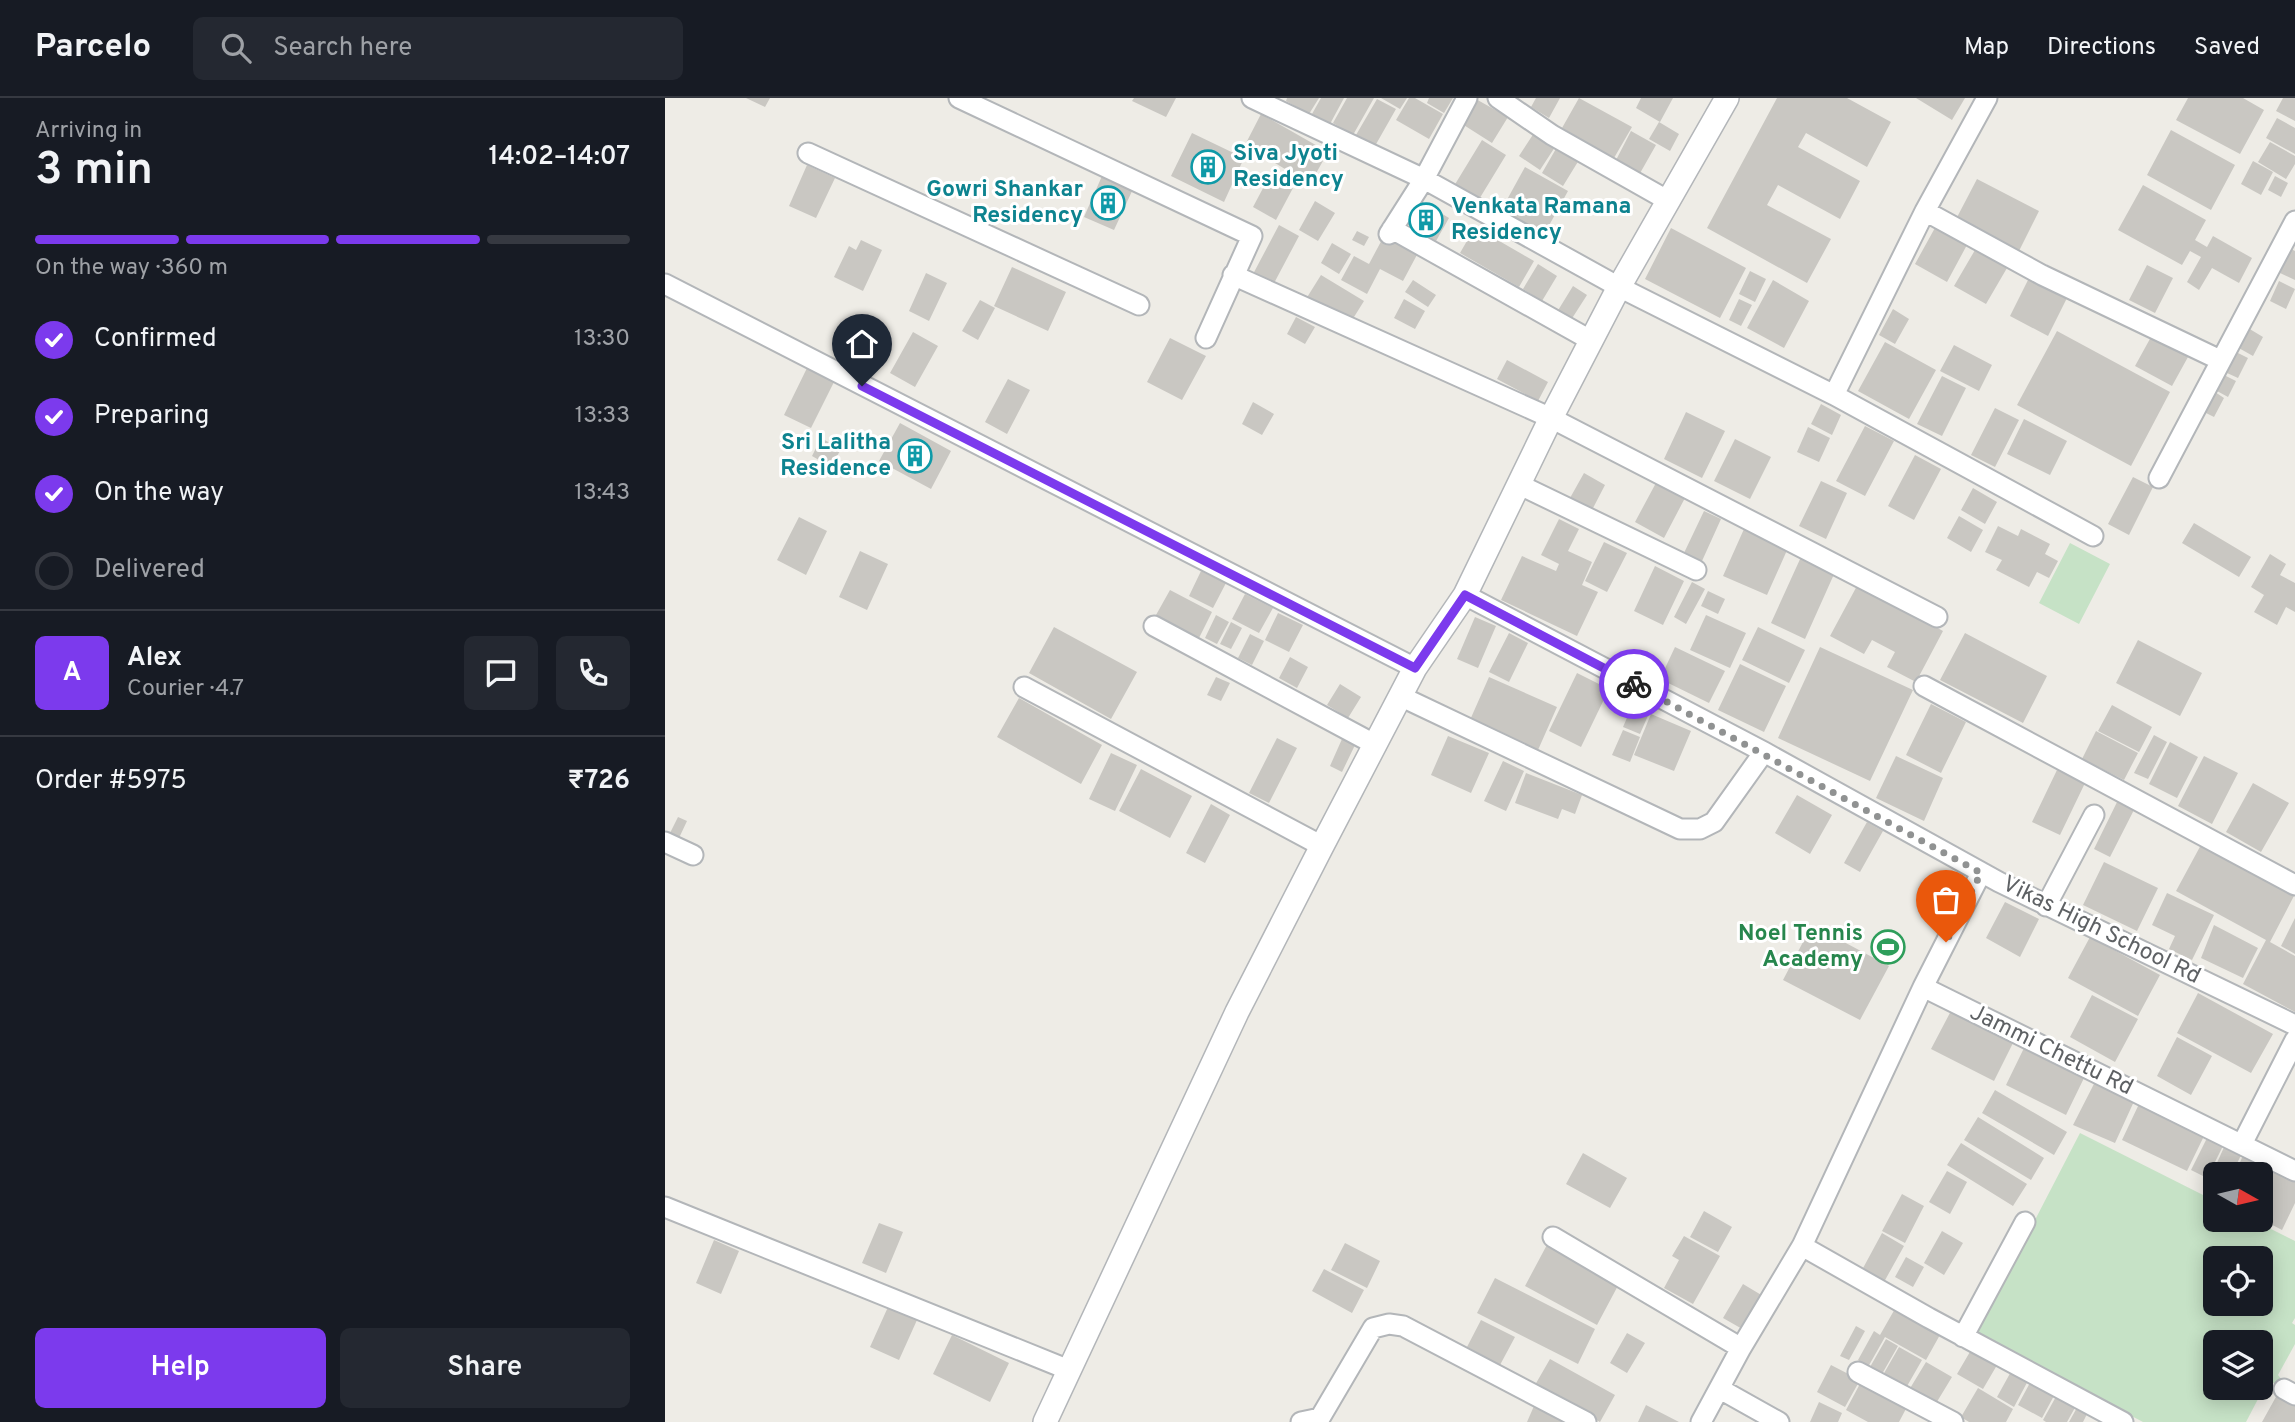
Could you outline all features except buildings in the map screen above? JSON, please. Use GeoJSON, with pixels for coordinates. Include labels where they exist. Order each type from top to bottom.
{"type":"FeatureCollection","features":[{"type":"Feature","properties":{"kind":"street"},"geometry":{"type":"LineString","coordinates":[[959,98],[1252,236],[1206,338]]}},
{"type":"Feature","properties":{"kind":"street"},"geometry":{"type":"LineString","coordinates":[[1252,98],[1424,179],[1619,288],[1834,395],[2093,536]]}},
{"type":"Feature","properties":{"kind":"street"},"geometry":{"type":"LineString","coordinates":[[1467,98],[1424,179],[1390,231],[1592,341]]}},
{"type":"Feature","properties":{"kind":"street"},"geometry":{"type":"LineString","coordinates":[[1499,98],[1552,135],[1667,200]]}},
{"type":"Feature","properties":{"kind":"street"},"geometry":{"type":"LineString","coordinates":[[1045,1422],[1237,1012],[1322,846],[1415,668],[1465,595],[1551,418],[1619,288],[1727,98]]}},
{"type":"Feature","properties":{"kind":"street"},"geometry":{"type":"LineString","coordinates":[[1834,395],[1925,211],[1987,98]]}},
{"type":"Feature","properties":{"kind":"street"},"geometry":{"type":"LineString","coordinates":[[807,153],[1139,305]]}},
{"type":"Feature","properties":{"kind":"street"},"geometry":{"type":"LineString","coordinates":[[1925,211],[2042,275],[2220,360]]}},
{"type":"Feature","properties":{"kind":"street"},"geometry":{"type":"LineString","coordinates":[[2159,478],[2295,220]]}},
{"type":"Feature","properties":{"kind":"street"},"geometry":{"type":"LineString","coordinates":[[1233,275],[1551,418],[1937,617]]}},
{"type":"Feature","properties":{"kind":"street"},"geometry":{"type":"LineString","coordinates":[[665,284],[1415,668]]}},
{"type":"Feature","properties":{"kind":"street"},"geometry":{"type":"LineString","coordinates":[[1520,485],[1696,570]]}},
{"type":"Feature","properties":{"kind":"street","name":"Vikas High School Rd"},"geometry":{"type":"LineString","coordinates":[[1465,595],[1764,752],[1981,873],[2295,1025]]}},
{"type":"Feature","properties":{"kind":"street"},"geometry":{"type":"LineString","coordinates":[[1154,626],[1377,745]]}},
{"type":"Feature","properties":{"kind":"street"},"geometry":{"type":"LineString","coordinates":[[1924,685],[2295,886]]}},
{"type":"Feature","properties":{"kind":"street"},"geometry":{"type":"LineString","coordinates":[[1024,687],[1322,846]]}},
{"type":"Feature","properties":{"kind":"street"},"geometry":{"type":"LineString","coordinates":[[1402,697],[1680,829],[1700,829],[1713,822],[1764,752]]}},
{"type":"Feature","properties":{"kind":"street"},"geometry":{"type":"LineString","coordinates":[[2046,906],[2094,815]]}},
{"type":"Feature","properties":{"kind":"street"},"geometry":{"type":"LineString","coordinates":[[665,842],[693,855]]}},
{"type":"Feature","properties":{"kind":"street"},"geometry":{"type":"LineString","coordinates":[[1701,1422],[1802,1245],[1923,988],[1981,873]]}},
{"type":"Feature","properties":{"kind":"street","name":"Jammi Chettu Rd"},"geometry":{"type":"LineString","coordinates":[[1923,988],[2295,1171]]}},
{"type":"Feature","properties":{"kind":"street"},"geometry":{"type":"LineString","coordinates":[[2242,1144],[2295,1040]]}},
{"type":"Feature","properties":{"kind":"street"},"geometry":{"type":"LineString","coordinates":[[665,1207],[1069,1370]]}},
{"type":"Feature","properties":{"kind":"street"},"geometry":{"type":"LineString","coordinates":[[1963,1337],[2025,1222]]}},
{"type":"Feature","properties":{"kind":"street"},"geometry":{"type":"LineString","coordinates":[[1553,1237],[1741,1348]]}},
{"type":"Feature","properties":{"kind":"street"},"geometry":{"type":"LineString","coordinates":[[1802,1245],[1963,1337],[2123,1422]]}},
{"type":"Feature","properties":{"kind":"street"},"geometry":{"type":"LineString","coordinates":[[1301,1422],[1320,1418],[1373,1328],[1389,1324],[1403,1326],[1586,1422]]}},
{"type":"Feature","properties":{"kind":"street"},"geometry":{"type":"LineString","coordinates":[[1858,1372],[1953,1422]]}},
{"type":"Feature","properties":{"kind":"street"},"geometry":{"type":"LineString","coordinates":[[1720,1389],[1779,1422]]}},
{"type":"Feature","properties":{"kind":"green space"},"geometry":{"type":"Polygon","coordinates":[[[2070,543],[2110,564],[2079,624],[2039,603],[2070,543]]]}},
{"type":"Feature","properties":{"kind":"green space"},"geometry":{"type":"Polygon","coordinates":[[[2080,1133],[2203,1195],[2203,1232],[2273,1230],[2295,1241],[2295,1318],[2292,1323],[2295,1325],[2295,1344],[2278,1375],[2282,1380],[2279,1386],[2273,1383],[2273,1330],[2203,1330],[2203,1400],[2258,1400],[2246,1422],[2143,1422],[1976,1334],[2080,1133]]]}},
{"type":"Feature","properties":{"kind":"way so far"},"geometry":{"type":"LineString","coordinates":[[1634,684],[1764,752],[1981,873],[1946,942]]}},
{"type":"Feature","properties":{"kind":"place","name":"Siva Jyoti Residency"},"geometry":{"type":"Point","coordinates":[1208,167]}},
{"type":"Feature","properties":{"kind":"place","name":"Gowri Shankar Residency"},"geometry":{"type":"Point","coordinates":[1108,203]}},
{"type":"Feature","properties":{"kind":"place","name":"Venkata Ramana Residency"},"geometry":{"type":"Point","coordinates":[1426,220]}},
{"type":"Feature","properties":{"kind":"place","name":"Sri Lalitha Residence"},"geometry":{"type":"Point","coordinates":[915,456]}},
{"type":"Feature","properties":{"kind":"place","name":"Noel Tennis Academy"},"geometry":{"type":"Point","coordinates":[1888,947]}},
{"type":"Feature","properties":{"kind":"route"},"geometry":{"type":"LineString","coordinates":[[862,386],[1415,668],[1465,595],[1634,684]]}}]}
